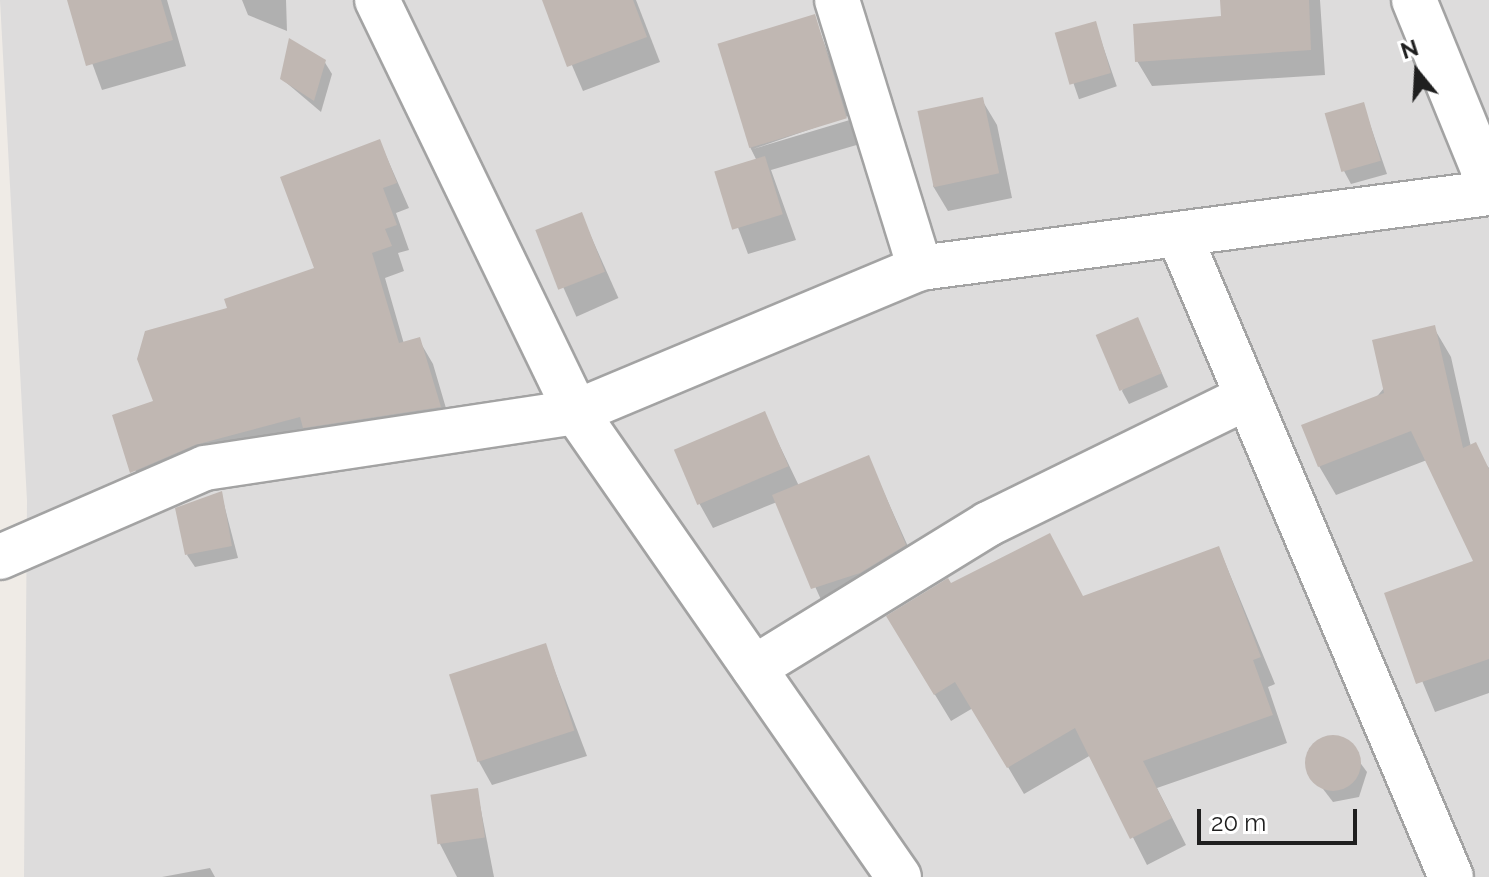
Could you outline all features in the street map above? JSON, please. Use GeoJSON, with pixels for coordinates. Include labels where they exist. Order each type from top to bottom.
{"type":"FeatureCollection","features":[{"type":"Feature","properties":{"kind":"street"},"geometry":{"type":"LineString","coordinates":[[377,0],[576,412],[899,877]]}},
{"type":"Feature","properties":{"kind":"street"},"geometry":{"type":"LineString","coordinates":[[837,0],[920,268]]}},
{"type":"Feature","properties":{"kind":"street"},"geometry":{"type":"LineString","coordinates":[[1414,0],[1489,184]]}},
{"type":"Feature","properties":{"kind":"street"},"geometry":{"type":"LineString","coordinates":[[0,557],[205,468],[576,412],[920,268],[1489,193]]}},
{"type":"Feature","properties":{"kind":"street"},"geometry":{"type":"LineString","coordinates":[[1179,235],[1451,877]]}},
{"type":"Feature","properties":{"kind":"street"},"geometry":{"type":"LineString","coordinates":[[754,668],[988,524],[1247,397]]}},
{"type":"Feature","properties":{"kind":"shaded area"},"geometry":{"type":"Polygon","coordinates":[[[0,0],[1489,0],[1489,877],[24,877],[27,501],[0,0]]]}},
{"type":"Feature","properties":{"kind":"building"},"geometry":{"type":"Polygon","coordinates":[[[67,0],[161,0],[173,40],[86,66],[67,0]]]}},
{"type":"Feature","properties":{"kind":"building"},"geometry":{"type":"Polygon","coordinates":[[[542,0],[633,0],[647,37],[567,67],[542,0]]]}},
{"type":"Feature","properties":{"kind":"building"},"geometry":{"type":"Polygon","coordinates":[[[1220,0],[1309,0],[1311,50],[1135,62],[1133,24],[1221,16],[1220,0]]]}},
{"type":"Feature","properties":{"kind":"building"},"geometry":{"type":"Polygon","coordinates":[[[815,14],[847,118],[749,148],[717,44],[815,14]]]}},
{"type":"Feature","properties":{"kind":"building"},"geometry":{"type":"Polygon","coordinates":[[[1096,21],[1111,73],[1070,85],[1055,33],[1096,21]]]}},
{"type":"Feature","properties":{"kind":"building"},"geometry":{"type":"Polygon","coordinates":[[[289,38],[326,60],[314,101],[280,79],[289,38]]]}},
{"type":"Feature","properties":{"kind":"building"},"geometry":{"type":"Polygon","coordinates":[[[983,97],[999,173],[934,187],[917,111],[983,97]]]}},
{"type":"Feature","properties":{"kind":"building"},"geometry":{"type":"Polygon","coordinates":[[[1364,102],[1381,161],[1341,172],[1325,113],[1364,102]]]}},
{"type":"Feature","properties":{"kind":"building"},"geometry":{"type":"Polygon","coordinates":[[[380,139],[397,183],[383,188],[397,225],[385,229],[392,246],[372,253],[399,343],[420,337],[441,407],[303,428],[300,417],[195,445],[130,473],[112,415],[153,401],[137,359],[145,331],[227,308],[224,299],[314,268],[280,177],[380,139]]]}},
{"type":"Feature","properties":{"kind":"building"},"geometry":{"type":"Polygon","coordinates":[[[765,156],[783,214],[732,230],[714,171],[765,156]]]}},
{"type":"Feature","properties":{"kind":"building"},"geometry":{"type":"Polygon","coordinates":[[[582,212],[605,272],[558,290],[535,230],[582,212]]]}},
{"type":"Feature","properties":{"kind":"building"},"geometry":{"type":"Polygon","coordinates":[[[1138,317],[1162,373],[1119,391],[1096,335],[1138,317]]]}},
{"type":"Feature","properties":{"kind":"building"},"geometry":{"type":"Polygon","coordinates":[[[1435,325],[1463,448],[1476,442],[1489,469],[1489,659],[1416,684],[1384,593],[1473,561],[1411,431],[1318,467],[1301,425],[1384,393],[1372,340],[1435,325]]]}},
{"type":"Feature","properties":{"kind":"building"},"geometry":{"type":"Polygon","coordinates":[[[765,411],[788,466],[697,505],[674,450],[765,411]]]}},
{"type":"Feature","properties":{"kind":"building"},"geometry":{"type":"Polygon","coordinates":[[[869,455],[906,545],[860,573],[811,589],[772,495],[869,455]]]}},
{"type":"Feature","properties":{"kind":"building"},"geometry":{"type":"Polygon","coordinates":[[[222,491],[232,546],[185,555],[175,508],[222,491]]]}},
{"type":"Feature","properties":{"kind":"building"},"geometry":{"type":"Polygon","coordinates":[[[1050,533],[1083,596],[1219,546],[1261,657],[1253,660],[1273,715],[1143,761],[1172,818],[1130,839],[1075,728],[1007,768],[955,682],[934,695],[886,616],[948,578],[951,583],[1050,533]]]}},
{"type":"Feature","properties":{"kind":"building"},"geometry":{"type":"Polygon","coordinates":[[[546,643],[574,730],[477,762],[449,675],[546,643]]]}},
{"type":"Feature","properties":{"kind":"building"},"geometry":{"type":"Polygon","coordinates":[[[1333,735],[1353,743],[1361,763],[1353,783],[1333,791],[1313,783],[1305,763],[1313,743],[1333,735]]]}},
{"type":"Feature","properties":{"kind":"building"},"geometry":{"type":"Polygon","coordinates":[[[478,788],[485,838],[437,844],[430,795],[478,788]]]}}]}
